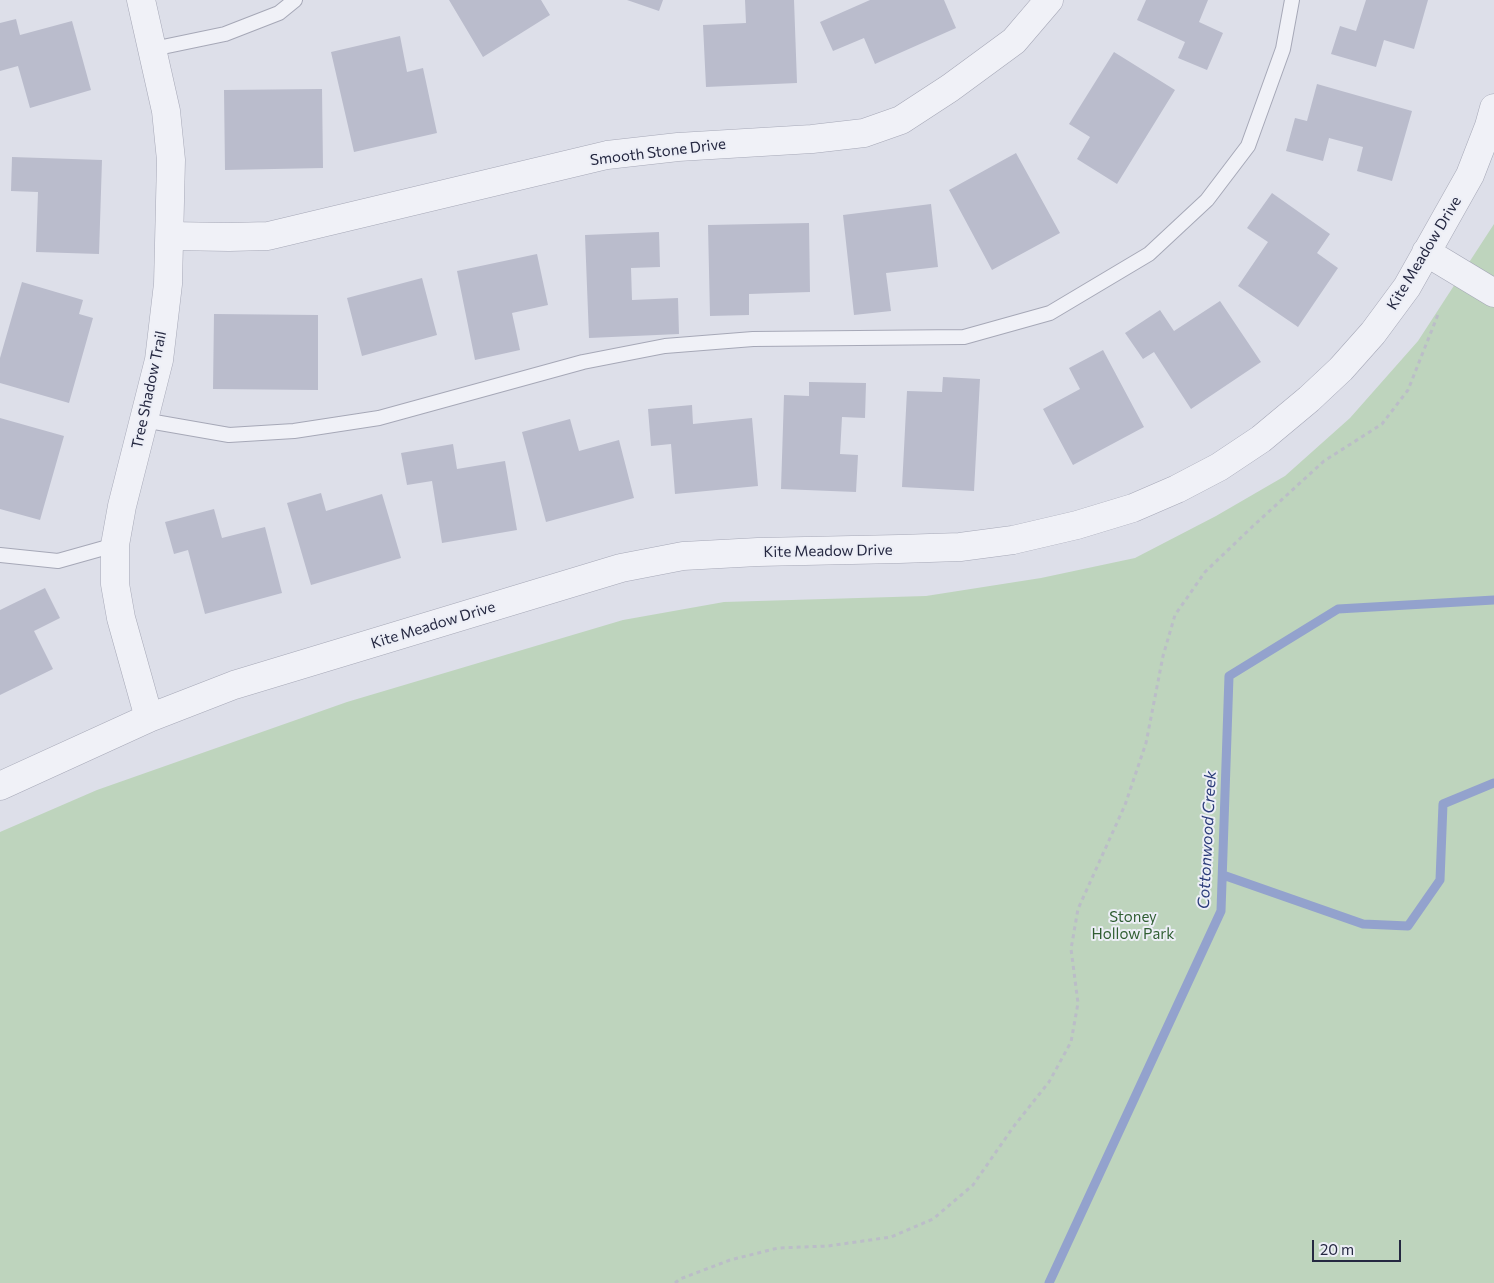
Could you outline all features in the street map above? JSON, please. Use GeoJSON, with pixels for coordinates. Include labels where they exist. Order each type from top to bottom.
{"type":"FeatureCollection","features":[{"type":"Feature","properties":{"kind":"street","name":"Tree Shadow Trail"},"geometry":{"type":"LineString","coordinates":[[141,0],[166,111],[170,150],[168,284],[159,360],[122,506],[115,545],[115,584],[121,618],[149,718]]}},
{"type":"Feature","properties":{"kind":"street","name":"Smooth Stone Drive"},"geometry":{"type":"LineString","coordinates":[[170,236],[228,238],[268,236],[608,155],[678,147],[812,139],[864,133],[901,120],[980,67],[1014,41],[1049,0]]}},
{"type":"Feature","properties":{"kind":"street","name":"Kite Meadow Drive"},"geometry":{"type":"LineString","coordinates":[[0,786],[149,718],[234,685],[620,568],[683,556],[758,552],[899,549],[960,546],[1014,540],[1077,525],[1133,508],[1177,489],[1219,467],[1261,439],[1342,369],[1388,314],[1407,287],[1470,175],[1494,108]]}},
{"type":"Feature","properties":{"kind":"street"},"geometry":{"type":"LineString","coordinates":[[1426,252],[1494,293]]}},
{"type":"Feature","properties":{"kind":"lane"},"geometry":{"type":"LineString","coordinates":[[153,49],[225,34],[279,13],[295,0]]}},
{"type":"Feature","properties":{"kind":"lane"},"geometry":{"type":"LineString","coordinates":[[143,420],[229,435],[294,432],[379,418],[583,362],[665,346],[753,339],[964,337],[1050,312],[1149,254],[1208,200],[1248,146],[1282,49],[1292,0]]}},
{"type":"Feature","properties":{"kind":"lane"},"geometry":{"type":"LineString","coordinates":[[0,555],[58,561],[115,545]]}},
{"type":"Feature","properties":{"kind":"path"},"geometry":{"type":"LineString","coordinates":[[675,1283],[680,1279],[730,1260],[778,1248],[828,1246],[891,1238],[933,1219],[974,1185],[1014,1126],[1049,1082],[1071,1042],[1078,1003],[1071,948],[1078,909],[1125,805],[1146,743],[1163,656],[1175,615],[1205,572],[1252,527],[1324,461],[1382,424],[1408,390],[1439,312]]}},
{"type":"Feature","properties":{"kind":"green space","name":"Stoney Hollow Park"},"geometry":{"type":"Polygon","coordinates":[[[1494,224],[1494,1283],[0,1283],[0,832],[97,790],[347,702],[623,620],[724,602],[926,596],[1041,578],[1135,558],[1216,516],[1285,476],[1350,418],[1418,341],[1494,224]]]}},
{"type":"Feature","properties":{"kind":"building"},"geometry":{"type":"Polygon","coordinates":[[[449,0],[541,0],[550,15],[483,57],[449,0]]]}},
{"type":"Feature","properties":{"kind":"building"},"geometry":{"type":"Polygon","coordinates":[[[627,0],[663,0],[659,11],[627,0]]]}},
{"type":"Feature","properties":{"kind":"building"},"geometry":{"type":"Polygon","coordinates":[[[745,0],[794,0],[797,83],[706,87],[703,25],[746,23],[745,0]]]}},
{"type":"Feature","properties":{"kind":"building"},"geometry":{"type":"Polygon","coordinates":[[[870,0],[944,0],[956,28],[875,64],[864,38],[833,51],[820,22],[870,0]]]}},
{"type":"Feature","properties":{"kind":"building"},"geometry":{"type":"Polygon","coordinates":[[[1146,0],[1208,0],[1199,22],[1223,33],[1207,70],[1178,58],[1185,42],[1137,20],[1146,0]]]}},
{"type":"Feature","properties":{"kind":"building"},"geometry":{"type":"Polygon","coordinates":[[[1366,0],[1428,0],[1414,49],[1384,40],[1376,67],[1331,54],[1340,26],[1356,31],[1366,0]]]}},
{"type":"Feature","properties":{"kind":"building"},"geometry":{"type":"Polygon","coordinates":[[[16,19],[20,35],[72,21],[91,90],[30,108],[18,66],[0,71],[0,23],[16,19]]]}},
{"type":"Feature","properties":{"kind":"building"},"geometry":{"type":"Polygon","coordinates":[[[400,36],[407,72],[423,68],[437,133],[354,152],[331,52],[400,36]]]}},
{"type":"Feature","properties":{"kind":"building"},"geometry":{"type":"Polygon","coordinates":[[[1114,52],[1175,90],[1117,184],[1077,159],[1090,137],[1069,124],[1114,52]]]}},
{"type":"Feature","properties":{"kind":"building"},"geometry":{"type":"Polygon","coordinates":[[[1317,84],[1412,111],[1392,181],[1357,171],[1363,147],[1329,138],[1323,161],[1286,151],[1295,118],[1307,121],[1317,84]]]}},
{"type":"Feature","properties":{"kind":"building"},"geometry":{"type":"Polygon","coordinates":[[[322,89],[323,168],[225,170],[224,90],[322,89]]]}},
{"type":"Feature","properties":{"kind":"building"},"geometry":{"type":"Polygon","coordinates":[[[1016,153],[1060,233],[992,270],[949,190],[1016,153]]]}},
{"type":"Feature","properties":{"kind":"building"},"geometry":{"type":"Polygon","coordinates":[[[12,157],[102,160],[99,254],[36,252],[38,192],[11,191],[12,157]]]}},
{"type":"Feature","properties":{"kind":"building"},"geometry":{"type":"Polygon","coordinates":[[[1272,193],[1330,234],[1317,253],[1338,268],[1298,327],[1238,286],[1268,242],[1247,228],[1272,193]]]}},
{"type":"Feature","properties":{"kind":"building"},"geometry":{"type":"Polygon","coordinates":[[[931,204],[938,267],[886,273],[891,311],[854,315],[843,215],[931,204]]]}},
{"type":"Feature","properties":{"kind":"building"},"geometry":{"type":"Polygon","coordinates":[[[809,223],[810,292],[749,294],[749,315],[710,316],[708,225],[809,223]]]}},
{"type":"Feature","properties":{"kind":"building"},"geometry":{"type":"Polygon","coordinates":[[[659,232],[660,267],[631,268],[632,300],[678,298],[679,334],[589,338],[585,235],[659,232]]]}},
{"type":"Feature","properties":{"kind":"building"},"geometry":{"type":"Polygon","coordinates":[[[537,254],[548,305],[512,313],[520,350],[475,360],[457,271],[537,254]]]}},
{"type":"Feature","properties":{"kind":"building"},"geometry":{"type":"Polygon","coordinates":[[[422,278],[437,335],[362,356],[347,298],[422,278]]]}},
{"type":"Feature","properties":{"kind":"building"},"geometry":{"type":"Polygon","coordinates":[[[22,282],[83,300],[79,314],[93,318],[69,403],[0,383],[0,358],[22,282]]]}},
{"type":"Feature","properties":{"kind":"building"},"geometry":{"type":"Polygon","coordinates":[[[1220,301],[1261,362],[1191,409],[1154,352],[1143,359],[1125,333],[1160,310],[1174,331],[1220,301]]]}},
{"type":"Feature","properties":{"kind":"building"},"geometry":{"type":"Polygon","coordinates":[[[214,314],[318,315],[318,390],[213,389],[214,314]]]}},
{"type":"Feature","properties":{"kind":"building"},"geometry":{"type":"Polygon","coordinates":[[[1103,350],[1144,427],[1073,465],[1043,409],[1080,389],[1069,368],[1103,350]]]}},
{"type":"Feature","properties":{"kind":"building"},"geometry":{"type":"Polygon","coordinates":[[[943,377],[980,379],[974,491],[902,487],[907,391],[942,392],[943,377]]]}},
{"type":"Feature","properties":{"kind":"building"},"geometry":{"type":"Polygon","coordinates":[[[809,382],[866,383],[865,418],[842,417],[840,454],[858,455],[856,492],[781,489],[784,395],[809,396],[809,382]]]}},
{"type":"Feature","properties":{"kind":"building"},"geometry":{"type":"Polygon","coordinates":[[[692,405],[693,424],[752,418],[758,486],[675,494],[671,444],[651,446],[648,409],[692,405]]]}},
{"type":"Feature","properties":{"kind":"building"},"geometry":{"type":"Polygon","coordinates":[[[0,418],[64,436],[40,520],[0,509],[0,418]]]}},
{"type":"Feature","properties":{"kind":"building"},"geometry":{"type":"Polygon","coordinates":[[[570,419],[579,451],[619,440],[634,498],[546,522],[522,432],[570,419]]]}},
{"type":"Feature","properties":{"kind":"building"},"geometry":{"type":"Polygon","coordinates":[[[453,444],[457,469],[505,461],[517,530],[442,543],[432,481],[407,485],[401,453],[453,444]]]}},
{"type":"Feature","properties":{"kind":"building"},"geometry":{"type":"Polygon","coordinates":[[[321,493],[326,511],[382,494],[401,558],[311,585],[287,503],[321,493]]]}},
{"type":"Feature","properties":{"kind":"building"},"geometry":{"type":"Polygon","coordinates":[[[214,509],[222,538],[265,527],[282,593],[205,614],[188,550],[174,554],[165,522],[214,509]]]}},
{"type":"Feature","properties":{"kind":"building"},"geometry":{"type":"Polygon","coordinates":[[[45,588],[60,618],[34,631],[53,669],[0,695],[0,610],[45,588]]]}},
{"type":"Feature","properties":{"kind":"waterway","name":"Cottonwood Creek"},"geometry":{"type":"LineString","coordinates":[[1049,1283],[1221,911],[1229,676],[1338,609],[1494,600]]}},
{"type":"Feature","properties":{"kind":"waterway"},"geometry":{"type":"LineString","coordinates":[[1223,875],[1363,924],[1408,926],[1440,880],[1443,804],[1494,783]]}}]}
